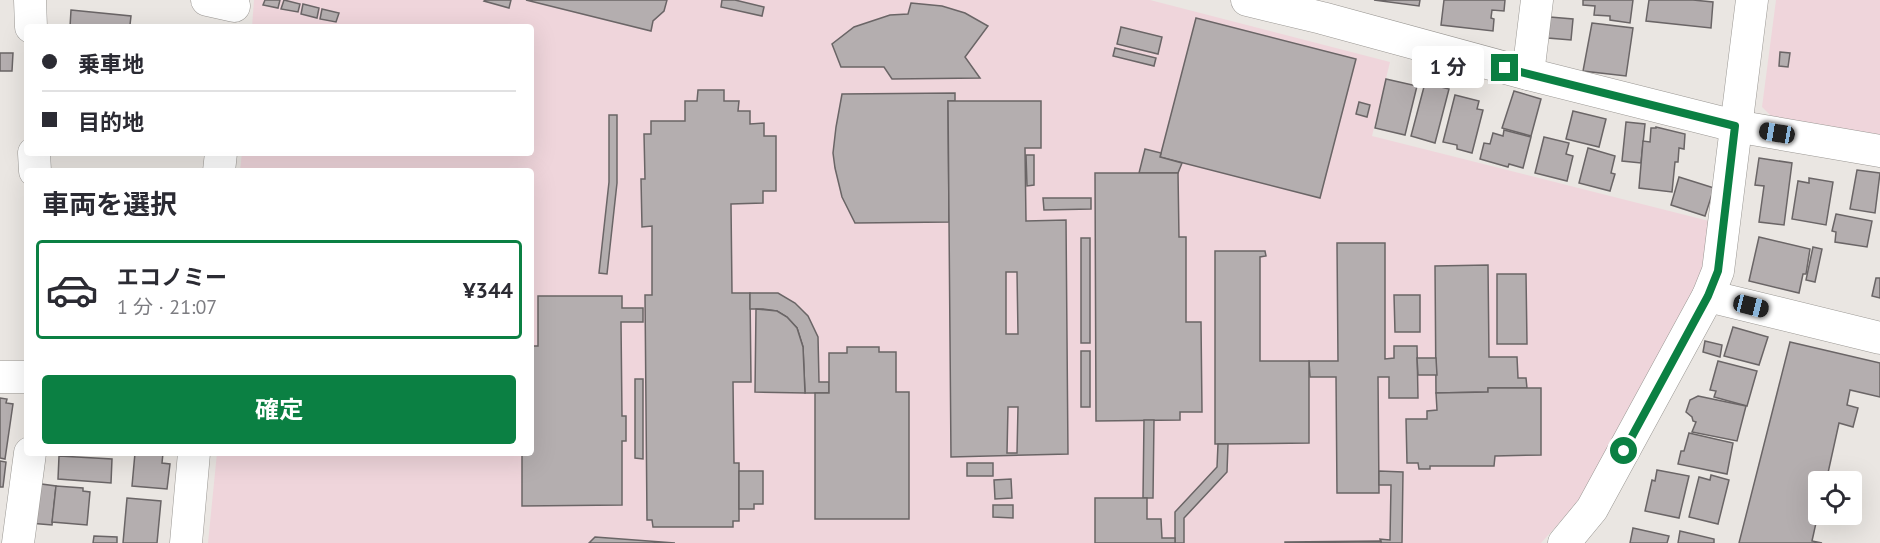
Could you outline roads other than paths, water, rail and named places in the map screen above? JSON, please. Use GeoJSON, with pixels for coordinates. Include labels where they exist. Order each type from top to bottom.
{"type":"FeatureCollection","features":[{"type":"Feature","properties":{"kind":"street"},"geometry":{"type":"LineString","coordinates":[[30,0],[31,24]]}},
{"type":"Feature","properties":{"kind":"street"},"geometry":{"type":"LineString","coordinates":[[1247,0],[1323,9],[1528,74],[1735,126],[1880,151]]}},
{"type":"Feature","properties":{"kind":"street"},"geometry":{"type":"LineString","coordinates":[[1528,74],[1537,0]]}},
{"type":"Feature","properties":{"kind":"street"},"geometry":{"type":"LineString","coordinates":[[1564,543],[1592,508],[1708,296],[1718,271],[1752,0]]}},
{"type":"Feature","properties":{"kind":"street"},"geometry":{"type":"LineString","coordinates":[[1708,296],[1880,338]]}},
{"type":"Feature","properties":{"kind":"street"},"geometry":{"type":"LineString","coordinates":[[0,377],[24,377]]}},
{"type":"Feature","properties":{"kind":"street"},"geometry":{"type":"LineString","coordinates":[[18,543],[30,456]]}},
{"type":"Feature","properties":{"kind":"street"},"geometry":{"type":"LineString","coordinates":[[186,543],[194,456]]}}]}
